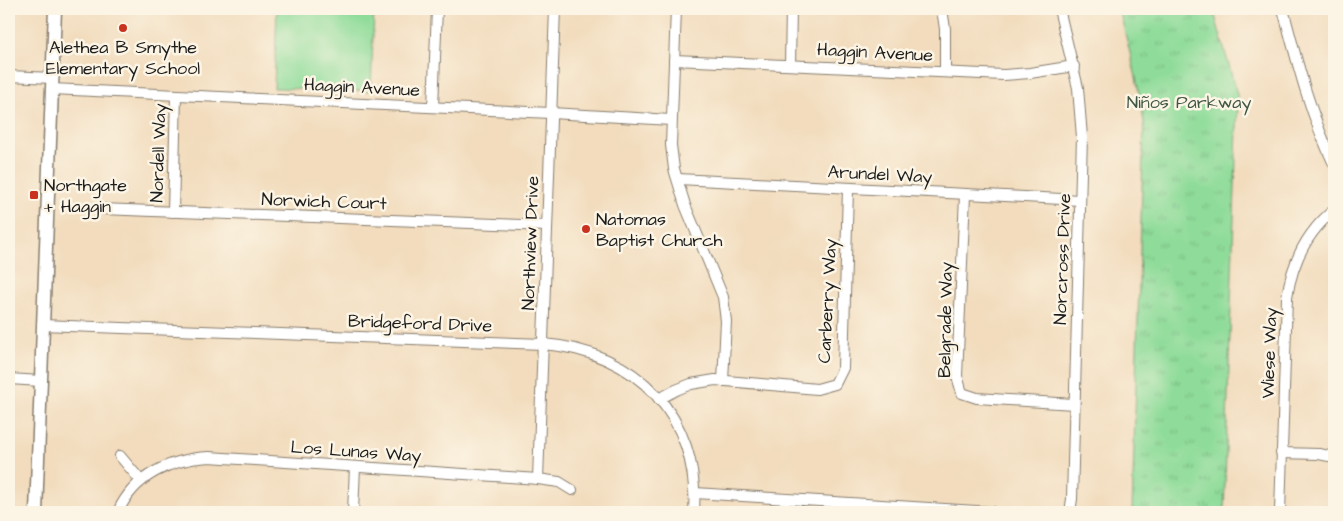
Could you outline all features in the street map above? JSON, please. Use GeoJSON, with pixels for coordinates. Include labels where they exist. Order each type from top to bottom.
{"type":"FeatureCollection","features":[{"type":"Feature","properties":{"kind":"main road"},"geometry":{"type":"LineString","coordinates":[[36,512],[55,9]]}},
{"type":"Feature","properties":{"kind":"street"},"geometry":{"type":"LineString","coordinates":[[433,107],[437,9]]}},
{"type":"Feature","properties":{"kind":"street","name":"Northview Drive"},"geometry":{"type":"LineString","coordinates":[[538,479],[554,9]]}},
{"type":"Feature","properties":{"kind":"street"},"geometry":{"type":"LineString","coordinates":[[676,9],[671,145],[674,169],[686,205],[723,297],[726,321],[724,381]]}},
{"type":"Feature","properties":{"kind":"street"},"geometry":{"type":"LineString","coordinates":[[790,65],[792,9]]}},
{"type":"Feature","properties":{"kind":"street"},"geometry":{"type":"LineString","coordinates":[[942,9],[946,44],[945,72]]}},
{"type":"Feature","properties":{"kind":"street","name":"Norcross Drive"},"geometry":{"type":"LineString","coordinates":[[1059,9],[1074,66],[1082,129],[1072,499],[1070,512]]}},
{"type":"Feature","properties":{"kind":"street"},"geometry":{"type":"LineString","coordinates":[[1283,9],[1304,87],[1334,164]]}},
{"type":"Feature","properties":{"kind":"street","name":"Haggin Avenue"},"geometry":{"type":"LineString","coordinates":[[674,60],[1004,74],[1030,74],[1074,66]]}},
{"type":"Feature","properties":{"kind":"street","name":"Haggin Avenue"},"geometry":{"type":"LineString","coordinates":[[9,76],[52,84],[176,95],[672,120]]}},
{"type":"Feature","properties":{"kind":"street","name":"Nordell Way"},"geometry":{"type":"LineString","coordinates":[[172,212],[176,95]]}},
{"type":"Feature","properties":{"kind":"street","name":"Arundel Way"},"geometry":{"type":"LineString","coordinates":[[678,179],[1080,200]]}},
{"type":"Feature","properties":{"kind":"street","name":"Carberry Way"},"geometry":{"type":"LineString","coordinates":[[659,399],[691,384],[715,380],[817,389],[835,384],[843,368],[848,189]]}},
{"type":"Feature","properties":{"kind":"street","name":"Belgrade Way"},"geometry":{"type":"LineString","coordinates":[[965,194],[957,376],[962,393],[977,398],[1074,404]]}},
{"type":"Feature","properties":{"kind":"street","name":"Norwich Court"},"geometry":{"type":"LineString","coordinates":[[101,209],[547,226]]}},
{"type":"Feature","properties":{"kind":"street","name":"Wiese Way"},"geometry":{"type":"LineString","coordinates":[[1280,512],[1289,284],[1295,264],[1304,245],[1320,223],[1334,210]]}},
{"type":"Feature","properties":{"kind":"street","name":"Bridgeford Drive"},"geometry":{"type":"LineString","coordinates":[[42,325],[543,344],[576,348],[606,358],[634,375],[659,399],[673,418],[684,439],[691,462],[695,493],[694,512]]}},
{"type":"Feature","properties":{"kind":"street"},"geometry":{"type":"LineString","coordinates":[[9,379],[41,381]]}},
{"type":"Feature","properties":{"kind":"street"},"geometry":{"type":"LineString","coordinates":[[1281,452],[1319,454],[1334,458]]}},
{"type":"Feature","properties":{"kind":"street"},"geometry":{"type":"LineString","coordinates":[[120,456],[141,481]]}},
{"type":"Feature","properties":{"kind":"street","name":"Los Lunas Way"},"geometry":{"type":"LineString","coordinates":[[118,512],[128,496],[141,481],[153,472],[168,464],[192,458],[209,457],[538,479],[559,482],[572,490]]}},
{"type":"Feature","properties":{"kind":"street"},"geometry":{"type":"LineString","coordinates":[[353,512],[355,467]]}},
{"type":"Feature","properties":{"kind":"street"},"geometry":{"type":"LineString","coordinates":[[695,493],[992,512]]}},
{"type":"Feature","properties":{"kind":"green space"},"geometry":{"type":"Polygon","coordinates":[[[277,9],[374,9],[371,91],[274,88],[277,9]]]}},
{"type":"Feature","properties":{"kind":"green space","name":"Niños Parkway"},"geometry":{"type":"Polygon","coordinates":[[[1119,9],[1213,9],[1238,98],[1224,512],[1132,512],[1144,122],[1136,77],[1119,9]]]}},
{"type":"Feature","properties":{"kind":"place","name":"Alethea B Smythe Elementary School"},"geometry":{"type":"Point","coordinates":[123,28]}},
{"type":"Feature","properties":{"kind":"place","name":"Northgate + Haggin"},"geometry":{"type":"Point","coordinates":[34,195]}},
{"type":"Feature","properties":{"kind":"place","name":"Natomas Baptist Church"},"geometry":{"type":"Point","coordinates":[586,229]}}]}
